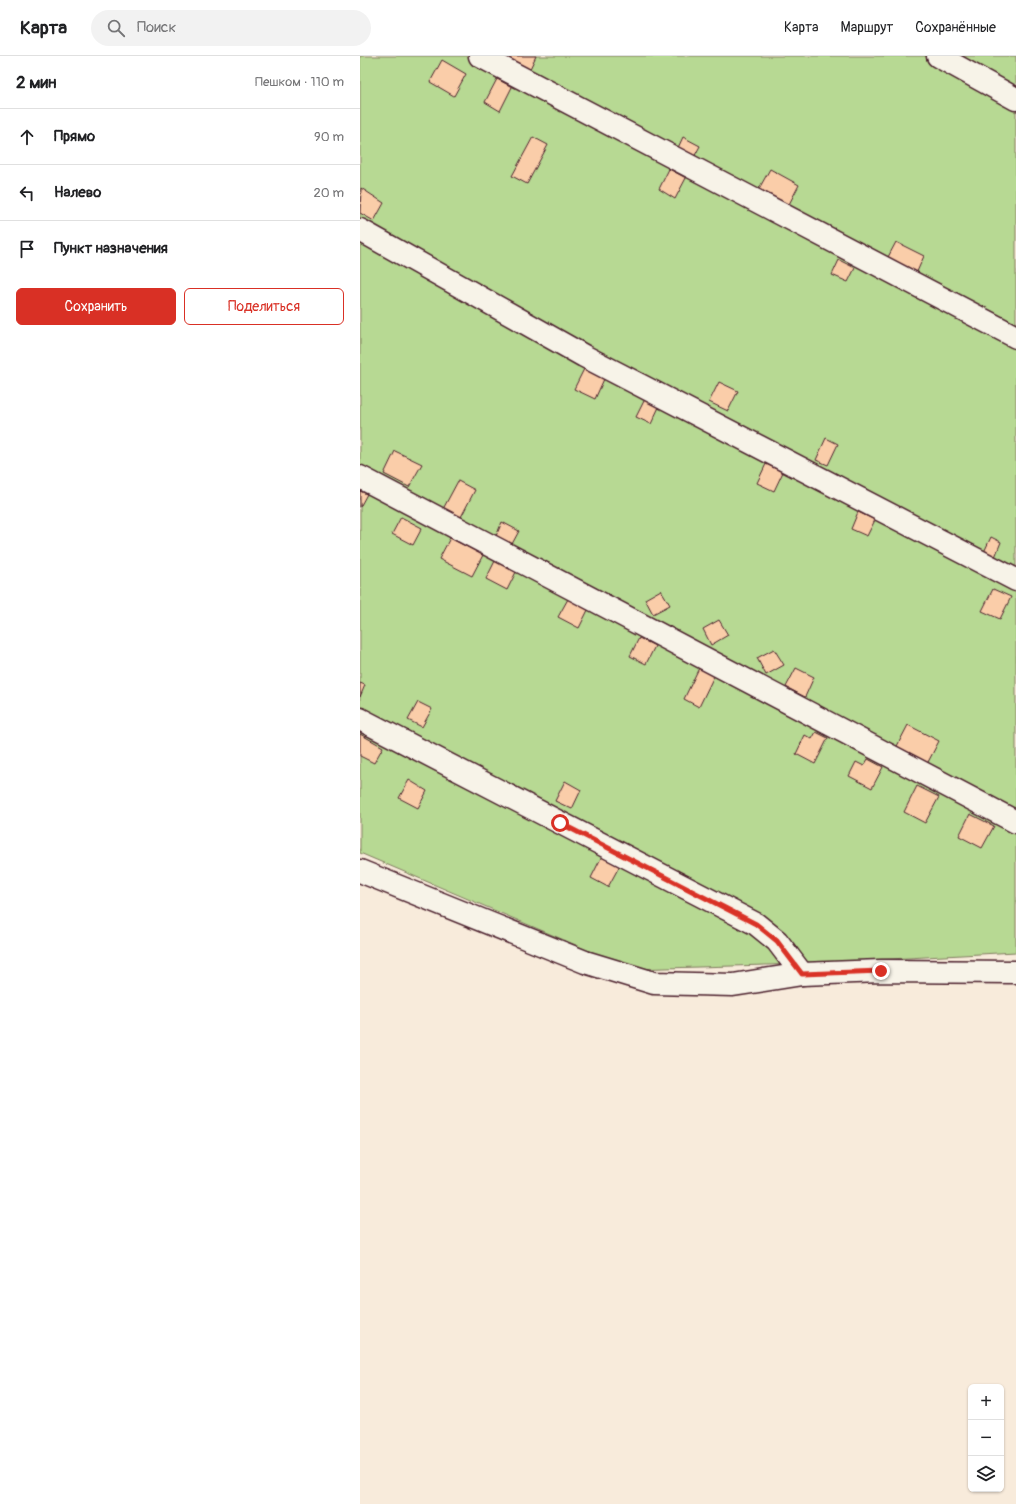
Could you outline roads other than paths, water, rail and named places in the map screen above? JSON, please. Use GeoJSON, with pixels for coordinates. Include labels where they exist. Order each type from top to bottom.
{"type":"FeatureCollection","features":[{"type":"Feature","properties":{"kind":"street"},"geometry":{"type":"LineString","coordinates":[[480,56],[1016,337]]}},
{"type":"Feature","properties":{"kind":"street"},"geometry":{"type":"LineString","coordinates":[[938,56],[1016,99]]}},
{"type":"Feature","properties":{"kind":"street"},"geometry":{"type":"LineString","coordinates":[[360,230],[584,356],[1016,580]]}},
{"type":"Feature","properties":{"kind":"street"},"geometry":{"type":"LineString","coordinates":[[360,477],[1016,822]]}},
{"type":"Feature","properties":{"kind":"street"},"geometry":{"type":"LineString","coordinates":[[360,719],[756,924],[777,941],[802,974]]}},
{"type":"Feature","properties":{"kind":"street"},"geometry":{"type":"LineString","coordinates":[[360,871],[585,962],[654,983],[733,985],[802,974],[881,971],[1016,972]]}}]}
